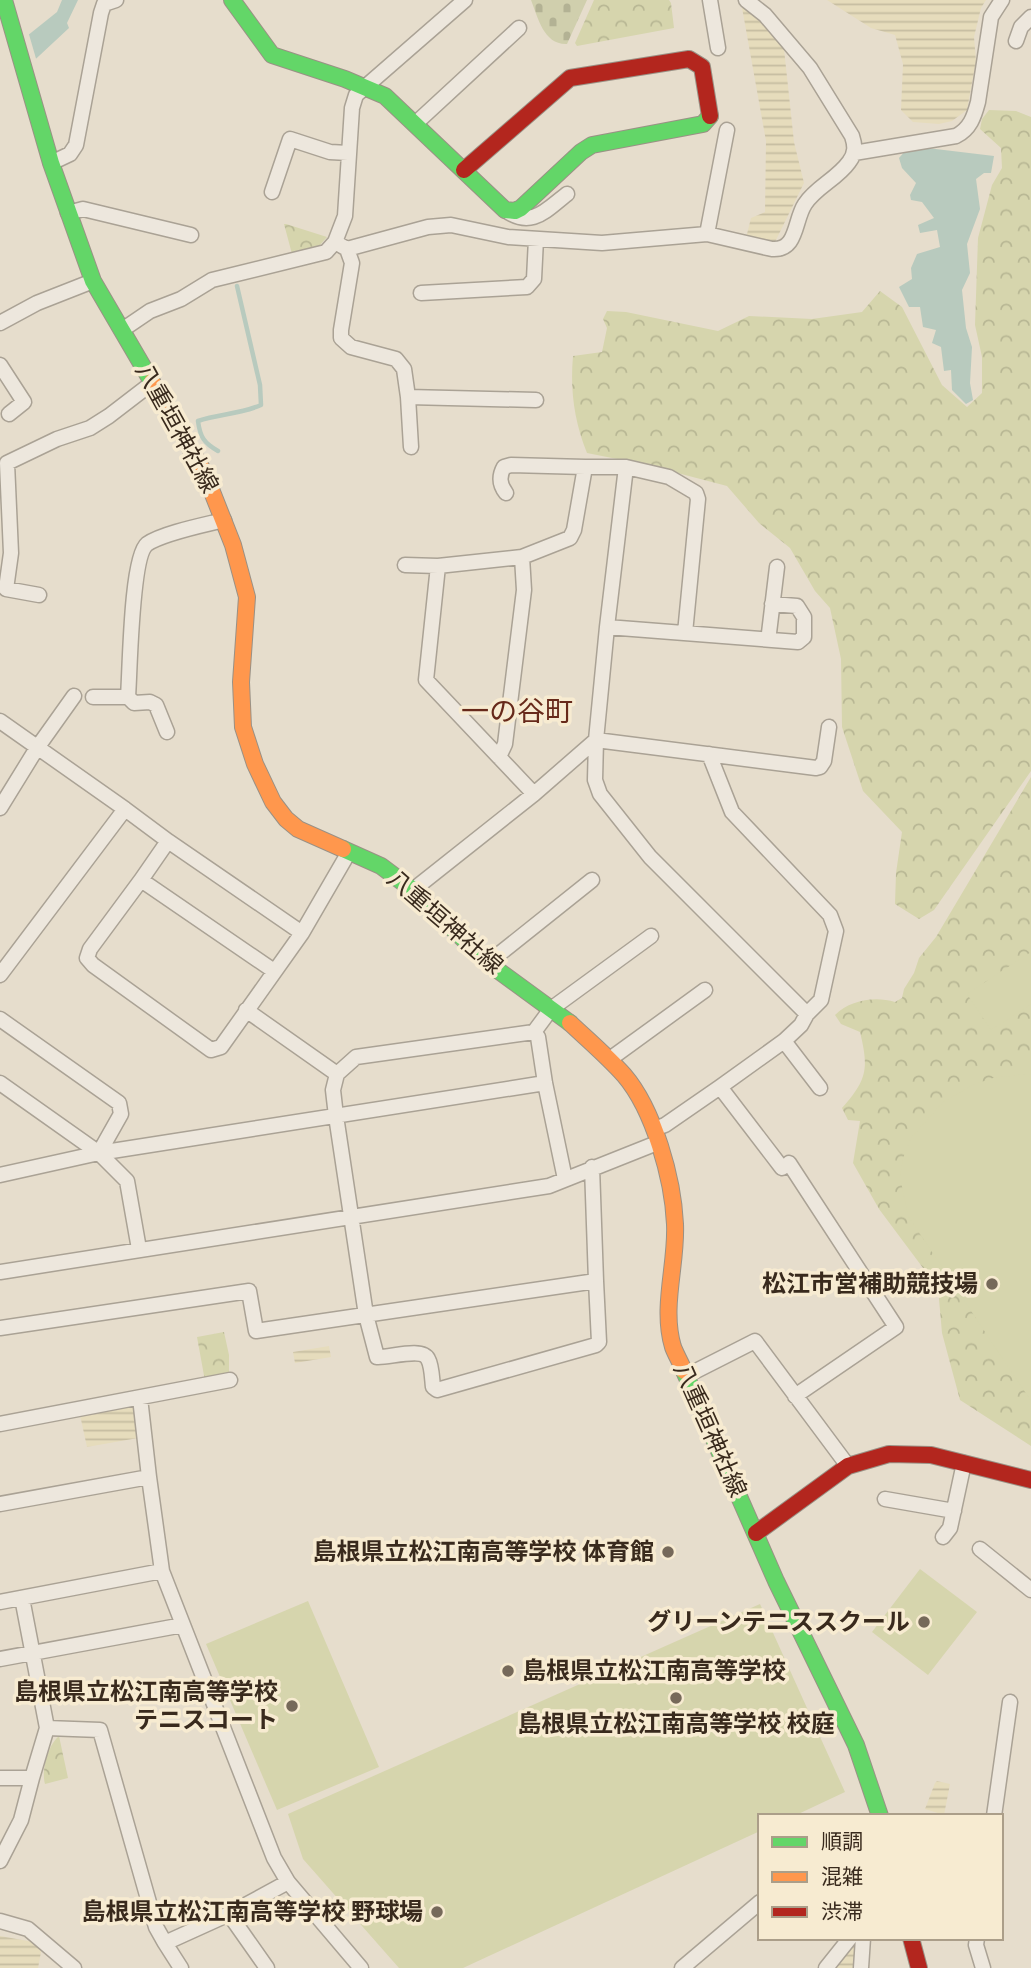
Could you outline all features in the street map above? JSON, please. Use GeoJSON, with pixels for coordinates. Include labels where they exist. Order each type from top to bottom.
{"type":"FeatureCollection","features":[{"type":"Feature","properties":{"kind":"main road","name":"八重垣神社線"},"geometry":{"type":"LineString","coordinates":[[4,0],[24,78],[93,281],[205,474],[241,568],[247,597],[241,715],[252,757],[273,802],[286,819],[306,834],[381,866],[413,890],[488,962],[551,1009],[610,1059],[635,1091],[655,1136],[669,1183],[674,1225],[669,1314],[673,1346],[776,1581],[856,1745],[879,1814]]}},
{"type":"Feature","properties":{"kind":"main road"},"geometry":{"type":"LineString","coordinates":[[232,0],[272,55],[345,79],[385,96],[505,209],[515,211],[522,208],[581,152],[592,145],[703,124],[710,116],[702,67],[689,58],[570,78],[464,170]]}},
{"type":"Feature","properties":{"kind":"main road"},"geometry":{"type":"LineString","coordinates":[[756,1533],[848,1466],[889,1454],[931,1455],[1031,1480]]}},
{"type":"Feature","properties":{"kind":"main road"},"geometry":{"type":"LineString","coordinates":[[912,1940],[919,1968]]}},
{"type":"Feature","properties":{"kind":"street"},"geometry":{"type":"LineString","coordinates":[[51,163],[69,154],[76,145],[103,4],[116,0]]}},
{"type":"Feature","properties":{"kind":"street"},"geometry":{"type":"LineString","coordinates":[[411,447],[404,369],[396,359],[351,347],[341,338],[352,263],[341,246],[353,102],[356,95],[465,0]]}},
{"type":"Feature","properties":{"kind":"street"},"geometry":{"type":"LineString","coordinates":[[709,0],[718,48]]}},
{"type":"Feature","properties":{"kind":"street"},"geometry":{"type":"LineString","coordinates":[[122,330],[150,311],[181,299],[212,280],[316,256],[341,246],[428,227],[451,225],[508,237],[602,243],[707,234],[772,249],[782,248],[794,236],[804,206],[814,192],[849,162],[855,146],[852,136],[810,68],[765,15],[746,0]]}},
{"type":"Feature","properties":{"kind":"street"},"geometry":{"type":"LineString","coordinates":[[853,153],[956,136],[964,132],[978,102],[991,17],[1002,0]]}},
{"type":"Feature","properties":{"kind":"street"},"geometry":{"type":"LineString","coordinates":[[1016,41],[1021,27],[1031,17]]}},
{"type":"Feature","properties":{"kind":"street"},"geometry":{"type":"LineString","coordinates":[[415,124],[519,28]]}},
{"type":"Feature","properties":{"kind":"street"},"geometry":{"type":"LineString","coordinates":[[707,234],[727,130]]}},
{"type":"Feature","properties":{"kind":"street"},"geometry":{"type":"LineString","coordinates":[[272,192],[290,139],[330,152],[348,153]]}},
{"type":"Feature","properties":{"kind":"street"},"geometry":{"type":"LineString","coordinates":[[505,209],[516,216],[535,218],[568,194]]}},
{"type":"Feature","properties":{"kind":"street"},"geometry":{"type":"LineString","coordinates":[[68,213],[82,209],[191,235]]}},
{"type":"Feature","properties":{"kind":"street"},"geometry":{"type":"LineString","coordinates":[[421,293],[527,287],[534,279],[536,239]]}},
{"type":"Feature","properties":{"kind":"street"},"geometry":{"type":"LineString","coordinates":[[0,323],[37,303],[93,281]]}},
{"type":"Feature","properties":{"kind":"street"},"geometry":{"type":"LineString","coordinates":[[0,365],[24,402],[9,414]]}},
{"type":"Feature","properties":{"kind":"street"},"geometry":{"type":"LineString","coordinates":[[39,595],[6,589],[11,552],[3,465],[57,439],[90,428],[152,383]]}},
{"type":"Feature","properties":{"kind":"street"},"geometry":{"type":"LineString","coordinates":[[408,397],[536,400]]}},
{"type":"Feature","properties":{"kind":"street"},"geometry":{"type":"LineString","coordinates":[[506,493],[500,481],[501,474],[504,467],[511,465],[626,467],[669,477],[696,493],[698,499],[685,632]]}},
{"type":"Feature","properties":{"kind":"street"},"geometry":{"type":"LineString","coordinates":[[405,565],[438,566],[522,557],[551,547],[573,535],[585,467]]}},
{"type":"Feature","properties":{"kind":"street"},"geometry":{"type":"LineString","coordinates":[[626,467],[607,627],[596,740],[595,780],[600,794],[650,857],[807,1014]]}},
{"type":"Feature","properties":{"kind":"street"},"geometry":{"type":"LineString","coordinates":[[128,697],[134,590],[142,550],[160,538],[224,520]]}},
{"type":"Feature","properties":{"kind":"street"},"geometry":{"type":"LineString","coordinates":[[499,757],[505,744],[524,590],[522,557]]}},
{"type":"Feature","properties":{"kind":"street"},"geometry":{"type":"LineString","coordinates":[[438,566],[426,680],[534,794]]}},
{"type":"Feature","properties":{"kind":"street"},"geometry":{"type":"LineString","coordinates":[[769,633],[776,567]]}},
{"type":"Feature","properties":{"kind":"street"},"geometry":{"type":"LineString","coordinates":[[607,627],[798,642],[804,637],[804,617],[797,606],[772,604]]}},
{"type":"Feature","properties":{"kind":"street"},"geometry":{"type":"LineString","coordinates":[[0,808],[37,748],[74,696]]}},
{"type":"Feature","properties":{"kind":"street"},"geometry":{"type":"LineString","coordinates":[[93,696],[128,697],[135,703],[150,702],[156,705],[167,732]]}},
{"type":"Feature","properties":{"kind":"street"},"geometry":{"type":"LineString","coordinates":[[0,721],[302,933]]}},
{"type":"Feature","properties":{"kind":"street"},"geometry":{"type":"LineString","coordinates":[[413,890],[534,794],[596,740],[820,767],[824,761],[829,727]]}},
{"type":"Feature","properties":{"kind":"street"},"geometry":{"type":"LineString","coordinates":[[0,1272],[549,1186],[655,1136],[665,1125],[785,1041],[801,1025],[807,1014],[821,1000],[835,940],[834,920],[732,812],[709,754]]}},
{"type":"Feature","properties":{"kind":"street"},"geometry":{"type":"LineString","coordinates":[[2,969],[125,809]]}},
{"type":"Feature","properties":{"kind":"street"},"geometry":{"type":"LineString","coordinates":[[168,841],[90,949],[88,958],[89,962],[211,1051],[221,1047],[302,933],[349,852]]}},
{"type":"Feature","properties":{"kind":"street"},"geometry":{"type":"LineString","coordinates":[[141,880],[274,971]]}},
{"type":"Feature","properties":{"kind":"street"},"geometry":{"type":"LineString","coordinates":[[488,962],[592,880]]}},
{"type":"Feature","properties":{"kind":"street"},"geometry":{"type":"LineString","coordinates":[[592,1167],[599,1342],[596,1345],[437,1390],[433,1387],[428,1359],[423,1354],[377,1357],[366,1315],[336,1116],[333,1090],[337,1074],[356,1057],[534,1032],[551,1009],[651,936]]}},
{"type":"Feature","properties":{"kind":"street"},"geometry":{"type":"LineString","coordinates":[[610,1059],[705,990]]}},
{"type":"Feature","properties":{"kind":"street"},"geometry":{"type":"LineString","coordinates":[[246,1010],[337,1074]]}},
{"type":"Feature","properties":{"kind":"street"},"geometry":{"type":"LineString","coordinates":[[0,1019],[119,1103],[121,1114],[99,1153]]}},
{"type":"Feature","properties":{"kind":"street"},"geometry":{"type":"LineString","coordinates":[[534,1032],[538,1037],[565,1179]]}},
{"type":"Feature","properties":{"kind":"street"},"geometry":{"type":"LineString","coordinates":[[785,1041],[820,1087]]}},
{"type":"Feature","properties":{"kind":"street"},"geometry":{"type":"LineString","coordinates":[[0,1083],[99,1153],[127,1181],[139,1249]]}},
{"type":"Feature","properties":{"kind":"street"},"geometry":{"type":"LineString","coordinates":[[0,1175],[99,1153],[545,1083]]}},
{"type":"Feature","properties":{"kind":"street"},"geometry":{"type":"LineString","coordinates":[[720,1087],[786,1166],[896,1327],[795,1396]]}},
{"type":"Feature","properties":{"kind":"street"},"geometry":{"type":"LineString","coordinates":[[0,1328],[248,1291],[256,1331],[596,1281]]}},
{"type":"Feature","properties":{"kind":"street"},"geometry":{"type":"LineString","coordinates":[[686,1376],[755,1340],[848,1466]]}},
{"type":"Feature","properties":{"kind":"street"},"geometry":{"type":"LineString","coordinates":[[0,1424],[230,1380]]}},
{"type":"Feature","properties":{"kind":"street"},"geometry":{"type":"LineString","coordinates":[[140,1398],[162,1571],[274,1858],[288,1882],[361,1968]]}},
{"type":"Feature","properties":{"kind":"street"},"geometry":{"type":"LineString","coordinates":[[943,1537],[950,1528],[964,1463]]}},
{"type":"Feature","properties":{"kind":"street"},"geometry":{"type":"LineString","coordinates":[[0,1504],[149,1477]]}},
{"type":"Feature","properties":{"kind":"street"},"geometry":{"type":"LineString","coordinates":[[885,1499],[954,1511]]}},
{"type":"Feature","properties":{"kind":"street"},"geometry":{"type":"LineString","coordinates":[[980,1549],[1031,1590]]}},
{"type":"Feature","properties":{"kind":"street"},"geometry":{"type":"LineString","coordinates":[[0,1602],[162,1571]]}},
{"type":"Feature","properties":{"kind":"street"},"geometry":{"type":"LineString","coordinates":[[0,1861],[6,1833],[21,1820],[47,1728],[22,1598]]}},
{"type":"Feature","properties":{"kind":"street"},"geometry":{"type":"LineString","coordinates":[[0,1659],[183,1625]]}},
{"type":"Feature","properties":{"kind":"street"},"geometry":{"type":"LineString","coordinates":[[994,1814],[1010,1702]]}},
{"type":"Feature","properties":{"kind":"street"},"geometry":{"type":"LineString","coordinates":[[47,1728],[100,1730],[156,1927],[181,1968]]}},
{"type":"Feature","properties":{"kind":"street"},"geometry":{"type":"LineString","coordinates":[[0,1778],[32,1778]]}},
{"type":"Feature","properties":{"kind":"street"},"geometry":{"type":"LineString","coordinates":[[165,1943],[229,1914],[288,1882]]}},
{"type":"Feature","properties":{"kind":"street"},"geometry":{"type":"LineString","coordinates":[[682,1968],[758,1904]]}},
{"type":"Feature","properties":{"kind":"street"},"geometry":{"type":"LineString","coordinates":[[229,1914],[267,1968]]}},
{"type":"Feature","properties":{"kind":"street"},"geometry":{"type":"LineString","coordinates":[[0,1922],[28,1929],[74,1968]]}},
{"type":"Feature","properties":{"kind":"street"},"geometry":{"type":"LineString","coordinates":[[826,1968],[848,1940]]}},
{"type":"Feature","properties":{"kind":"street"},"geometry":{"type":"LineString","coordinates":[[861,1968],[863,1940]]}},
{"type":"Feature","properties":{"kind":"street"},"geometry":{"type":"LineString","coordinates":[[977,1940],[983,1968]]}},
{"type":"Feature","properties":{"kind":"shaded area"},"geometry":{"type":"Polygon","coordinates":[[[62,0],[78,0],[67,23],[69,28],[25,69],[17,44],[57,12],[62,0]]]}},
{"type":"Feature","properties":{"kind":"shaded area"},"geometry":{"type":"Polygon","coordinates":[[[827,0],[986,0],[981,8],[974,37],[976,61],[967,110],[952,121],[939,124],[913,122],[901,110],[903,64],[895,35],[871,28],[827,0]]]}},
{"type":"Feature","properties":{"kind":"shaded area"},"geometry":{"type":"Polygon","coordinates":[[[741,2],[757,16],[784,49],[794,142],[804,183],[775,242],[746,238],[751,218],[765,212],[766,141],[741,2]]]}},
{"type":"Feature","properties":{"kind":"shaded area"},"geometry":{"type":"Polygon","coordinates":[[[919,147],[994,156],[991,173],[984,173],[976,179],[980,209],[967,244],[970,273],[962,290],[966,328],[972,347],[970,383],[973,400],[966,404],[952,390],[951,370],[944,371],[941,347],[932,343],[936,330],[923,327],[920,307],[909,307],[899,287],[912,279],[911,268],[917,254],[940,247],[937,230],[920,233],[918,225],[934,218],[922,202],[911,200],[910,195],[916,183],[902,168],[899,158],[906,150],[919,147]]]}},
{"type":"Feature","properties":{"kind":"shaded area"},"geometry":{"type":"Polygon","coordinates":[[[329,1346],[331,1357],[295,1363],[293,1352],[329,1346]]]}},
{"type":"Feature","properties":{"kind":"shaded area"},"geometry":{"type":"Polygon","coordinates":[[[134,1405],[138,1438],[87,1447],[80,1415],[134,1405]]]}},
{"type":"Feature","properties":{"kind":"shaded area"},"geometry":{"type":"Polygon","coordinates":[[[937,1781],[950,1784],[944,1814],[925,1809],[937,1781]]]}},
{"type":"Feature","properties":{"kind":"shaded area"},"geometry":{"type":"Polygon","coordinates":[[[0,1936],[39,1943],[41,1952],[38,1968],[0,1968],[0,1936]]]}},
{"type":"Feature","properties":{"kind":"shaded area"},"geometry":{"type":"Polygon","coordinates":[[[857,1940],[859,1940],[858,1968],[833,1968],[857,1940]]]}},
{"type":"Feature","properties":{"kind":"green space"},"geometry":{"type":"Polygon","coordinates":[[[531,0],[587,0],[567,44],[559,43],[547,35],[531,0]]]}},
{"type":"Feature","properties":{"kind":"green space"},"geometry":{"type":"Polygon","coordinates":[[[594,0],[669,0],[674,28],[577,46],[575,43],[594,0]]]}},
{"type":"Feature","properties":{"kind":"green space"},"geometry":{"type":"Polygon","coordinates":[[[989,110],[1016,111],[1031,117],[1031,771],[934,910],[919,919],[895,904],[902,832],[863,791],[842,727],[841,659],[830,608],[815,591],[790,548],[759,523],[727,486],[587,453],[574,405],[573,356],[602,352],[607,328],[603,319],[607,311],[626,312],[718,331],[749,316],[812,319],[862,312],[880,291],[902,307],[942,385],[967,407],[982,393],[982,357],[975,325],[978,238],[992,185],[1002,168],[1001,148],[980,129],[982,119],[989,110]]]}},
{"type":"Feature","properties":{"kind":"green space"},"geometry":{"type":"Polygon","coordinates":[[[284,224],[327,237],[319,246],[292,254],[284,224]]]}},
{"type":"Feature","properties":{"kind":"green space"},"geometry":{"type":"Polygon","coordinates":[[[1031,777],[1031,1446],[960,1400],[942,1333],[938,1288],[879,1209],[853,1163],[860,1121],[848,1120],[842,1108],[861,1081],[864,1056],[860,1032],[841,1024],[835,1015],[855,1003],[879,999],[895,1002],[902,998],[919,958],[936,937],[1031,777]]]}},
{"type":"Feature","properties":{"kind":"green space"},"geometry":{"type":"Polygon","coordinates":[[[1031,952],[1031,1004],[991,1030],[967,994],[1031,952]]]}},
{"type":"Feature","properties":{"kind":"green space","name":"松江市営補助競技場"},"geometry":{"type":"Polygon","coordinates":[[[1031,1075],[1031,1401],[908,1216],[900,1177],[903,1158],[911,1138],[943,1102],[973,1085],[993,1078],[1031,1075]]]}},
{"type":"Feature","properties":{"kind":"green space"},"geometry":{"type":"Polygon","coordinates":[[[224,1332],[229,1355],[229,1377],[205,1381],[197,1337],[224,1332]]]}},
{"type":"Feature","properties":{"kind":"green space","name":"グリーンテニススクール"},"geometry":{"type":"Polygon","coordinates":[[[920,1569],[977,1612],[928,1675],[872,1632],[920,1569]]]}},
{"type":"Feature","properties":{"kind":"green space","name":"島根県立松江南高等学校 テニスコート"},"geometry":{"type":"Polygon","coordinates":[[[308,1601],[379,1767],[277,1810],[206,1644],[308,1601]]]}},
{"type":"Feature","properties":{"kind":"green space","name":"島根県立松江南高等学校 校庭"},"geometry":{"type":"Polygon","coordinates":[[[760,1604],[845,1792],[798,1814],[758,1814],[758,1832],[463,1968],[399,1968],[303,1859],[288,1814],[760,1604]]]}},
{"type":"Feature","properties":{"kind":"green space"},"geometry":{"type":"Polygon","coordinates":[[[59,1736],[68,1778],[45,1784],[46,1758],[59,1736]]]}},
{"type":"Feature","properties":{"kind":"pier"},"geometry":{"type":"Polygon","coordinates":[[[28,31],[37,62],[27,72],[11,77],[4,51],[28,31]]]}},
{"type":"Feature","properties":{"kind":"waterway"},"geometry":{"type":"LineString","coordinates":[[218,451],[204,439],[198,421],[261,405],[260,385],[237,286]]}},
{"type":"Feature","properties":{"kind":"traffic: fast"},"geometry":{"type":"LineString","coordinates":[[4,0],[51,163],[93,281],[152,382]]}},
{"type":"Feature","properties":{"kind":"traffic: fast"},"geometry":{"type":"LineString","coordinates":[[232,0],[272,55],[345,79],[385,96],[505,210],[515,211],[521,208],[592,145],[703,124],[710,116]]}},
{"type":"Feature","properties":{"kind":"traffic: fast"},"geometry":{"type":"LineString","coordinates":[[343,849],[381,866],[413,890],[488,963],[570,1023]]}},
{"type":"Feature","properties":{"kind":"traffic: fast"},"geometry":{"type":"LineString","coordinates":[[684,1371],[776,1581],[856,1745],[879,1814]]}},
{"type":"Feature","properties":{"kind":"traffic: slow"},"geometry":{"type":"LineString","coordinates":[[152,382],[205,474],[233,545],[247,597],[241,682],[243,727],[255,764],[273,802],[286,819],[298,829],[343,849]]}},
{"type":"Feature","properties":{"kind":"traffic: slow"},"geometry":{"type":"LineString","coordinates":[[570,1023],[624,1075],[635,1090],[660,1146],[666,1166],[675,1224],[669,1301],[670,1332],[673,1347],[684,1371]]}},
{"type":"Feature","properties":{"kind":"traffic: jam"},"geometry":{"type":"LineString","coordinates":[[464,170],[570,78],[689,59],[702,67],[710,116]]}},
{"type":"Feature","properties":{"kind":"traffic: jam"},"geometry":{"type":"LineString","coordinates":[[756,1533],[848,1466],[889,1454],[931,1455],[1031,1480]]}},
{"type":"Feature","properties":{"kind":"traffic: jam"},"geometry":{"type":"LineString","coordinates":[[912,1940],[919,1968]]}},
{"type":"Feature","properties":{"kind":"place","name":"松江市営補助競技場"},"geometry":{"type":"Point","coordinates":[992,1284]}},
{"type":"Feature","properties":{"kind":"place","name":"島根県立松江南高等学校 体育館"},"geometry":{"type":"Point","coordinates":[668,1552]}},
{"type":"Feature","properties":{"kind":"place","name":"グリーンテニススクール"},"geometry":{"type":"Point","coordinates":[924,1622]}},
{"type":"Feature","properties":{"kind":"place","name":"島根県立松江南高等学校"},"geometry":{"type":"Point","coordinates":[508,1671]}},
{"type":"Feature","properties":{"kind":"place","name":"島根県立松江南高等学校 校庭"},"geometry":{"type":"Point","coordinates":[676,1698]}},
{"type":"Feature","properties":{"kind":"place","name":"島根県立松江南高等学校 テニスコート"},"geometry":{"type":"Point","coordinates":[292,1706]}},
{"type":"Feature","properties":{"kind":"place","name":"島根県立松江南高等学校 野球場"},"geometry":{"type":"Point","coordinates":[437,1912]}},
{"type":"Feature","properties":{"kind":"district","name":"一の谷町"},"geometry":{"type":"Point","coordinates":[517,711]}}]}
